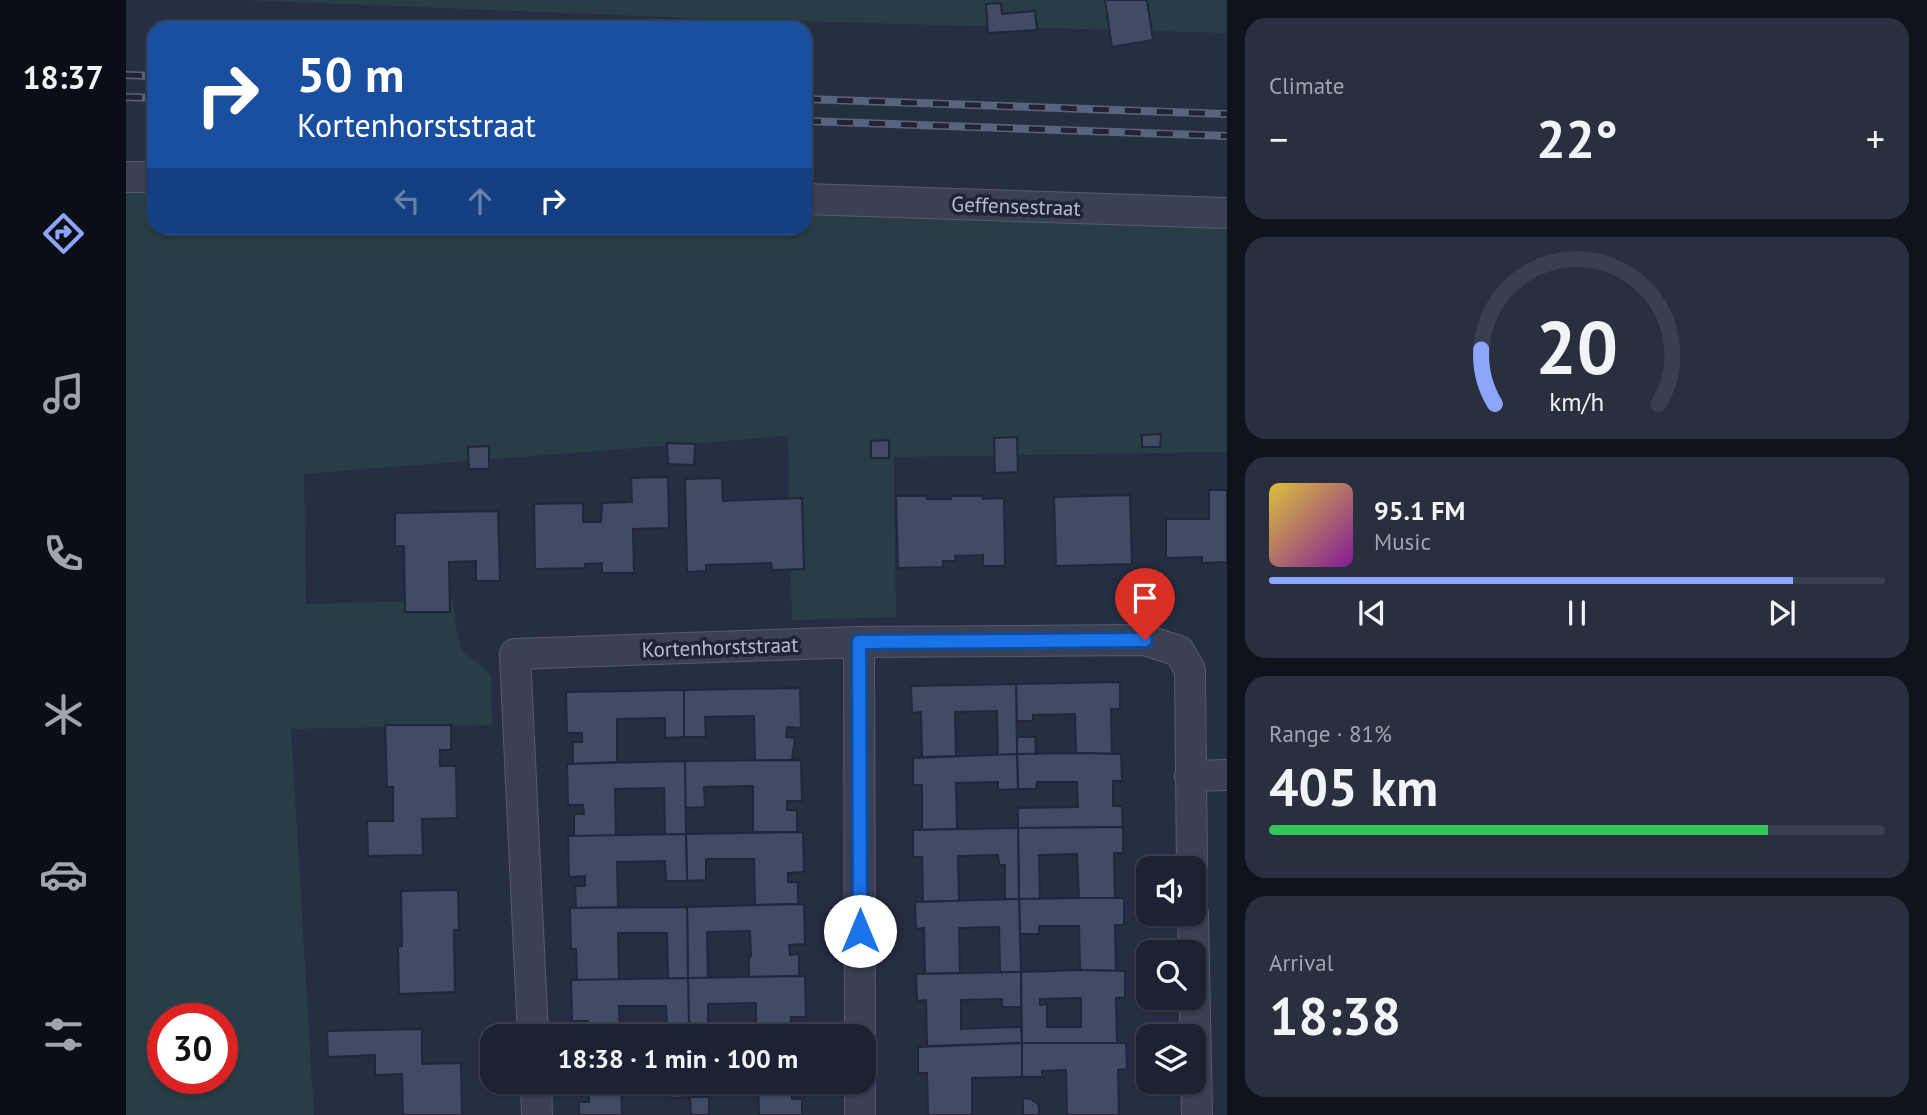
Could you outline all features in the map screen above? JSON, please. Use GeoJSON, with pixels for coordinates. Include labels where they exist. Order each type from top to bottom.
{"type":"FeatureCollection","features":[{"type":"Feature","properties":{"kind":"street"},"geometry":{"type":"LineString","coordinates":[[126,177],[147,177]]}},
{"type":"Feature","properties":{"kind":"street","name":"Geffensestraat"},"geometry":{"type":"LineString","coordinates":[[812,199],[1227,213]]}},
{"type":"Feature","properties":{"kind":"street","name":"Kortenhorststraat"},"geometry":{"type":"LineString","coordinates":[[532,1024],[514,654],[859,642],[1145,640],[1179,651],[1189,670],[1192,856]]}},
{"type":"Feature","properties":{"kind":"street"},"geometry":{"type":"LineString","coordinates":[[859,642],[860,1024]]}},
{"type":"Feature","properties":{"kind":"street"},"geometry":{"type":"LineString","coordinates":[[1191,776],[1227,775]]}},
{"type":"Feature","properties":{"kind":"street"},"geometry":{"type":"LineString","coordinates":[[1193,926],[1197,1115]]}},
{"type":"Feature","properties":{"kind":"street"},"geometry":{"type":"LineString","coordinates":[[536,1094],[537,1115]]}},
{"type":"Feature","properties":{"kind":"street"},"geometry":{"type":"LineString","coordinates":[[860,1094],[860,1115]]}},
{"type":"Feature","properties":{"kind":"shaded area"},"geometry":{"type":"Polygon","coordinates":[[[244,0],[1227,0],[1227,33],[713,19],[244,0]]]}},
{"type":"Feature","properties":{"kind":"shaded area"},"geometry":{"type":"Polygon","coordinates":[[[126,190],[147,191],[147,235],[812,235],[812,212],[1227,223],[1227,452],[894,457],[896,617],[792,620],[788,436],[304,474],[306,604],[453,600],[461,649],[491,675],[492,725],[291,729],[314,1115],[126,1115],[126,190]]]}},
{"type":"Feature","properties":{"kind":"building"},"geometry":{"type":"Polygon","coordinates":[[[1105,0],[1147,0],[1153,40],[1112,47],[1105,0]]]}},
{"type":"Feature","properties":{"kind":"building"},"geometry":{"type":"Polygon","coordinates":[[[1001,3],[1002,14],[1035,11],[1037,30],[988,33],[986,4],[1001,3]]]}},
{"type":"Feature","properties":{"kind":"building"},"geometry":{"type":"Polygon","coordinates":[[[1161,434],[1160,447],[1142,447],[1142,435],[1161,434]]]}},
{"type":"Feature","properties":{"kind":"building"},"geometry":{"type":"Polygon","coordinates":[[[1017,437],[1018,472],[995,473],[994,438],[1017,437]]]}},
{"type":"Feature","properties":{"kind":"building"},"geometry":{"type":"Polygon","coordinates":[[[889,440],[889,458],[871,458],[871,441],[889,440]]]}},
{"type":"Feature","properties":{"kind":"building"},"geometry":{"type":"Polygon","coordinates":[[[667,443],[695,444],[694,465],[668,464],[667,443]]]}},
{"type":"Feature","properties":{"kind":"building"},"geometry":{"type":"Polygon","coordinates":[[[489,446],[489,469],[469,469],[468,447],[489,446]]]}},
{"type":"Feature","properties":{"kind":"building"},"geometry":{"type":"Polygon","coordinates":[[[668,477],[669,528],[633,529],[634,573],[602,573],[602,563],[585,564],[585,568],[535,569],[534,504],[583,503],[583,522],[601,522],[602,503],[632,502],[631,478],[668,477]]]}},
{"type":"Feature","properties":{"kind":"building"},"geometry":{"type":"Polygon","coordinates":[[[722,478],[723,501],[802,498],[804,569],[772,570],[771,563],[706,565],[706,571],[687,572],[685,479],[722,478]]]}},
{"type":"Feature","properties":{"kind":"building"},"geometry":{"type":"Polygon","coordinates":[[[1209,490],[1227,490],[1227,562],[1202,563],[1202,557],[1166,558],[1166,519],[1209,519],[1209,490]]]}},
{"type":"Feature","properties":{"kind":"building"},"geometry":{"type":"Polygon","coordinates":[[[1130,495],[1132,564],[1056,566],[1054,497],[1130,495]]]}},
{"type":"Feature","properties":{"kind":"building"},"geometry":{"type":"Polygon","coordinates":[[[896,496],[927,496],[927,499],[951,499],[951,496],[1004,498],[1005,566],[983,566],[983,555],[955,556],[956,561],[943,561],[943,567],[898,568],[896,496]]]}},
{"type":"Feature","properties":{"kind":"building"},"geometry":{"type":"Polygon","coordinates":[[[498,511],[500,581],[476,581],[476,561],[449,562],[450,612],[405,612],[404,546],[395,546],[395,513],[498,511]]]}},
{"type":"Feature","properties":{"kind":"building"},"geometry":{"type":"Polygon","coordinates":[[[1120,682],[1120,709],[1111,709],[1112,754],[1076,753],[1075,714],[1033,715],[1033,721],[1017,721],[1016,684],[1120,682]]]}},
{"type":"Feature","properties":{"kind":"building"},"geometry":{"type":"Polygon","coordinates":[[[1016,684],[1017,754],[998,756],[997,711],[955,712],[956,756],[922,757],[921,712],[912,713],[911,686],[1016,684]]]}},
{"type":"Feature","properties":{"kind":"building"},"geometry":{"type":"Polygon","coordinates":[[[800,688],[801,728],[787,727],[786,737],[795,738],[792,760],[755,761],[754,716],[705,717],[706,737],[684,737],[684,690],[800,688]]]}},
{"type":"Feature","properties":{"kind":"building"},"geometry":{"type":"Polygon","coordinates":[[[684,690],[684,737],[665,738],[665,718],[617,719],[617,762],[573,764],[573,742],[582,742],[582,733],[567,733],[566,692],[684,690]]]}},
{"type":"Feature","properties":{"kind":"building"},"geometry":{"type":"Polygon","coordinates":[[[385,725],[451,725],[451,750],[440,750],[440,766],[456,766],[457,818],[422,819],[423,855],[368,856],[367,821],[393,821],[393,787],[387,787],[385,725]]]}},
{"type":"Feature","properties":{"kind":"building"},"geometry":{"type":"Polygon","coordinates":[[[1017,737],[1035,737],[1036,755],[1017,754],[1017,737]]]}},
{"type":"Feature","properties":{"kind":"building"},"geometry":{"type":"Polygon","coordinates":[[[1017,754],[1121,754],[1122,781],[1113,781],[1113,806],[1122,806],[1123,827],[1018,828],[1018,808],[1078,807],[1077,782],[1037,782],[1036,789],[1018,789],[1017,754]]]}},
{"type":"Feature","properties":{"kind":"building"},"geometry":{"type":"Polygon","coordinates":[[[1017,754],[1018,789],[998,790],[998,782],[956,783],[957,829],[922,830],[922,785],[913,785],[913,758],[1017,754]]]}},
{"type":"Feature","properties":{"kind":"building"},"geometry":{"type":"Polygon","coordinates":[[[801,760],[802,801],[787,801],[787,810],[797,810],[797,832],[753,832],[753,786],[704,787],[705,807],[685,808],[685,761],[801,760]]]}},
{"type":"Feature","properties":{"kind":"building"},"geometry":{"type":"Polygon","coordinates":[[[685,761],[686,834],[665,835],[664,788],[615,789],[616,836],[574,836],[574,814],[584,814],[583,805],[568,805],[567,764],[685,761]]]}},
{"type":"Feature","properties":{"kind":"building"},"geometry":{"type":"Polygon","coordinates":[[[1123,827],[1123,853],[1114,853],[1115,898],[1079,898],[1077,854],[1039,855],[1040,899],[1019,899],[1018,828],[1123,827]]]}},
{"type":"Feature","properties":{"kind":"building"},"geometry":{"type":"Polygon","coordinates":[[[1018,828],[1019,899],[1005,899],[1005,865],[999,865],[998,855],[958,856],[959,901],[923,902],[922,857],[913,857],[913,830],[1018,828]]]}},
{"type":"Feature","properties":{"kind":"building"},"geometry":{"type":"Polygon","coordinates":[[[803,832],[804,872],[788,873],[788,882],[798,882],[798,904],[755,905],[754,859],[706,859],[706,880],[687,881],[686,834],[803,832]]]}},
{"type":"Feature","properties":{"kind":"building"},"geometry":{"type":"Polygon","coordinates":[[[686,834],[687,881],[666,881],[665,861],[617,862],[618,907],[576,908],[575,886],[585,886],[585,876],[569,877],[568,836],[686,834]]]}},
{"type":"Feature","properties":{"kind":"building"},"geometry":{"type":"Polygon","coordinates":[[[458,890],[459,930],[454,930],[455,992],[399,994],[401,891],[458,890]]]}},
{"type":"Feature","properties":{"kind":"building"},"geometry":{"type":"Polygon","coordinates":[[[1124,898],[1124,925],[1115,925],[1116,971],[1080,970],[1079,926],[1039,926],[1039,934],[1020,934],[1019,899],[1124,898]]]}},
{"type":"Feature","properties":{"kind":"building"},"geometry":{"type":"Polygon","coordinates":[[[1019,899],[1021,972],[1000,972],[999,927],[959,928],[960,973],[925,974],[924,928],[916,929],[915,902],[1019,899]]]}},
{"type":"Feature","properties":{"kind":"building"},"geometry":{"type":"Polygon","coordinates":[[[804,904],[805,944],[789,945],[790,955],[799,954],[799,976],[749,977],[750,931],[707,932],[708,978],[688,978],[687,907],[804,904]]]}},
{"type":"Feature","properties":{"kind":"building"},"geometry":{"type":"Polygon","coordinates":[[[687,907],[688,978],[668,979],[667,933],[618,933],[619,980],[577,980],[576,949],[571,949],[570,908],[687,907]]]}},
{"type":"Feature","properties":{"kind":"building"},"geometry":{"type":"Polygon","coordinates":[[[1125,971],[1125,998],[1116,998],[1117,1043],[1022,1043],[1021,972],[1125,971]],[[1081,998],[1040,999],[1040,1005],[1047,1004],[1047,1027],[1081,1027],[1081,998]]]}},
{"type":"Feature","properties":{"kind":"building"},"geometry":{"type":"Polygon","coordinates":[[[1021,972],[1021,1007],[1002,1007],[1002,999],[961,1000],[961,1029],[1021,1027],[1022,1043],[927,1046],[926,1000],[917,1001],[916,974],[1021,972]]]}},
{"type":"Feature","properties":{"kind":"building"},"geometry":{"type":"Polygon","coordinates":[[[805,976],[806,1017],[791,1017],[791,1024],[756,1024],[756,1003],[708,1004],[708,1024],[689,1024],[688,978],[805,976]]]}},
{"type":"Feature","properties":{"kind":"building"},"geometry":{"type":"Polygon","coordinates":[[[688,978],[689,1024],[667,1024],[666,1006],[619,1006],[620,1024],[572,1021],[571,980],[688,978]]]}},
{"type":"Feature","properties":{"kind":"building"},"geometry":{"type":"Polygon","coordinates":[[[422,1029],[422,1064],[461,1063],[462,1115],[403,1115],[402,1074],[375,1075],[375,1055],[328,1057],[327,1031],[422,1029]]]}},
{"type":"Feature","properties":{"kind":"building"},"geometry":{"type":"Polygon","coordinates":[[[1022,1043],[1022,1077],[972,1078],[972,1115],[928,1115],[927,1073],[918,1073],[918,1047],[1022,1043]]]}},
{"type":"Feature","properties":{"kind":"building"},"geometry":{"type":"Polygon","coordinates":[[[1022,1043],[1126,1043],[1127,1069],[1118,1070],[1119,1115],[1067,1115],[1066,1070],[1042,1071],[1042,1077],[1022,1077],[1022,1043]]]}},
{"type":"Feature","properties":{"kind":"building"},"geometry":{"type":"Polygon","coordinates":[[[589,1094],[621,1094],[622,1115],[579,1115],[579,1102],[589,1102],[589,1094]]]}},
{"type":"Feature","properties":{"kind":"building"},"geometry":{"type":"Polygon","coordinates":[[[670,1094],[690,1094],[690,1097],[670,1098],[670,1094]]]}},
{"type":"Feature","properties":{"kind":"building"},"geometry":{"type":"Polygon","coordinates":[[[690,1094],[709,1094],[709,1097],[690,1097],[690,1094]]]}},
{"type":"Feature","properties":{"kind":"building"},"geometry":{"type":"Polygon","coordinates":[[[758,1094],[792,1094],[792,1099],[802,1099],[802,1115],[759,1115],[758,1094]]]}},
{"type":"Feature","properties":{"kind":"building"},"geometry":{"type":"Polygon","coordinates":[[[690,1097],[709,1097],[709,1115],[691,1115],[690,1097]]]}},
{"type":"Feature","properties":{"kind":"building"},"geometry":{"type":"Polygon","coordinates":[[[1023,1098],[1031,1099],[1039,1105],[1039,1115],[1023,1115],[1023,1098]]]}},
{"type":"Feature","properties":{"kind":"railway"},"geometry":{"type":"LineString","coordinates":[[126,75],[147,76]]}},
{"type":"Feature","properties":{"kind":"railway"},"geometry":{"type":"LineString","coordinates":[[126,97],[147,98]]}},
{"type":"Feature","properties":{"kind":"railway"},"geometry":{"type":"LineString","coordinates":[[812,99],[1227,114]]}},
{"type":"Feature","properties":{"kind":"railway"},"geometry":{"type":"LineString","coordinates":[[812,121],[1227,136]]}},
{"type":"Feature","properties":{"kind":"route"},"geometry":{"type":"LineString","coordinates":[[860,931],[859,642],[1145,640]]}}]}
